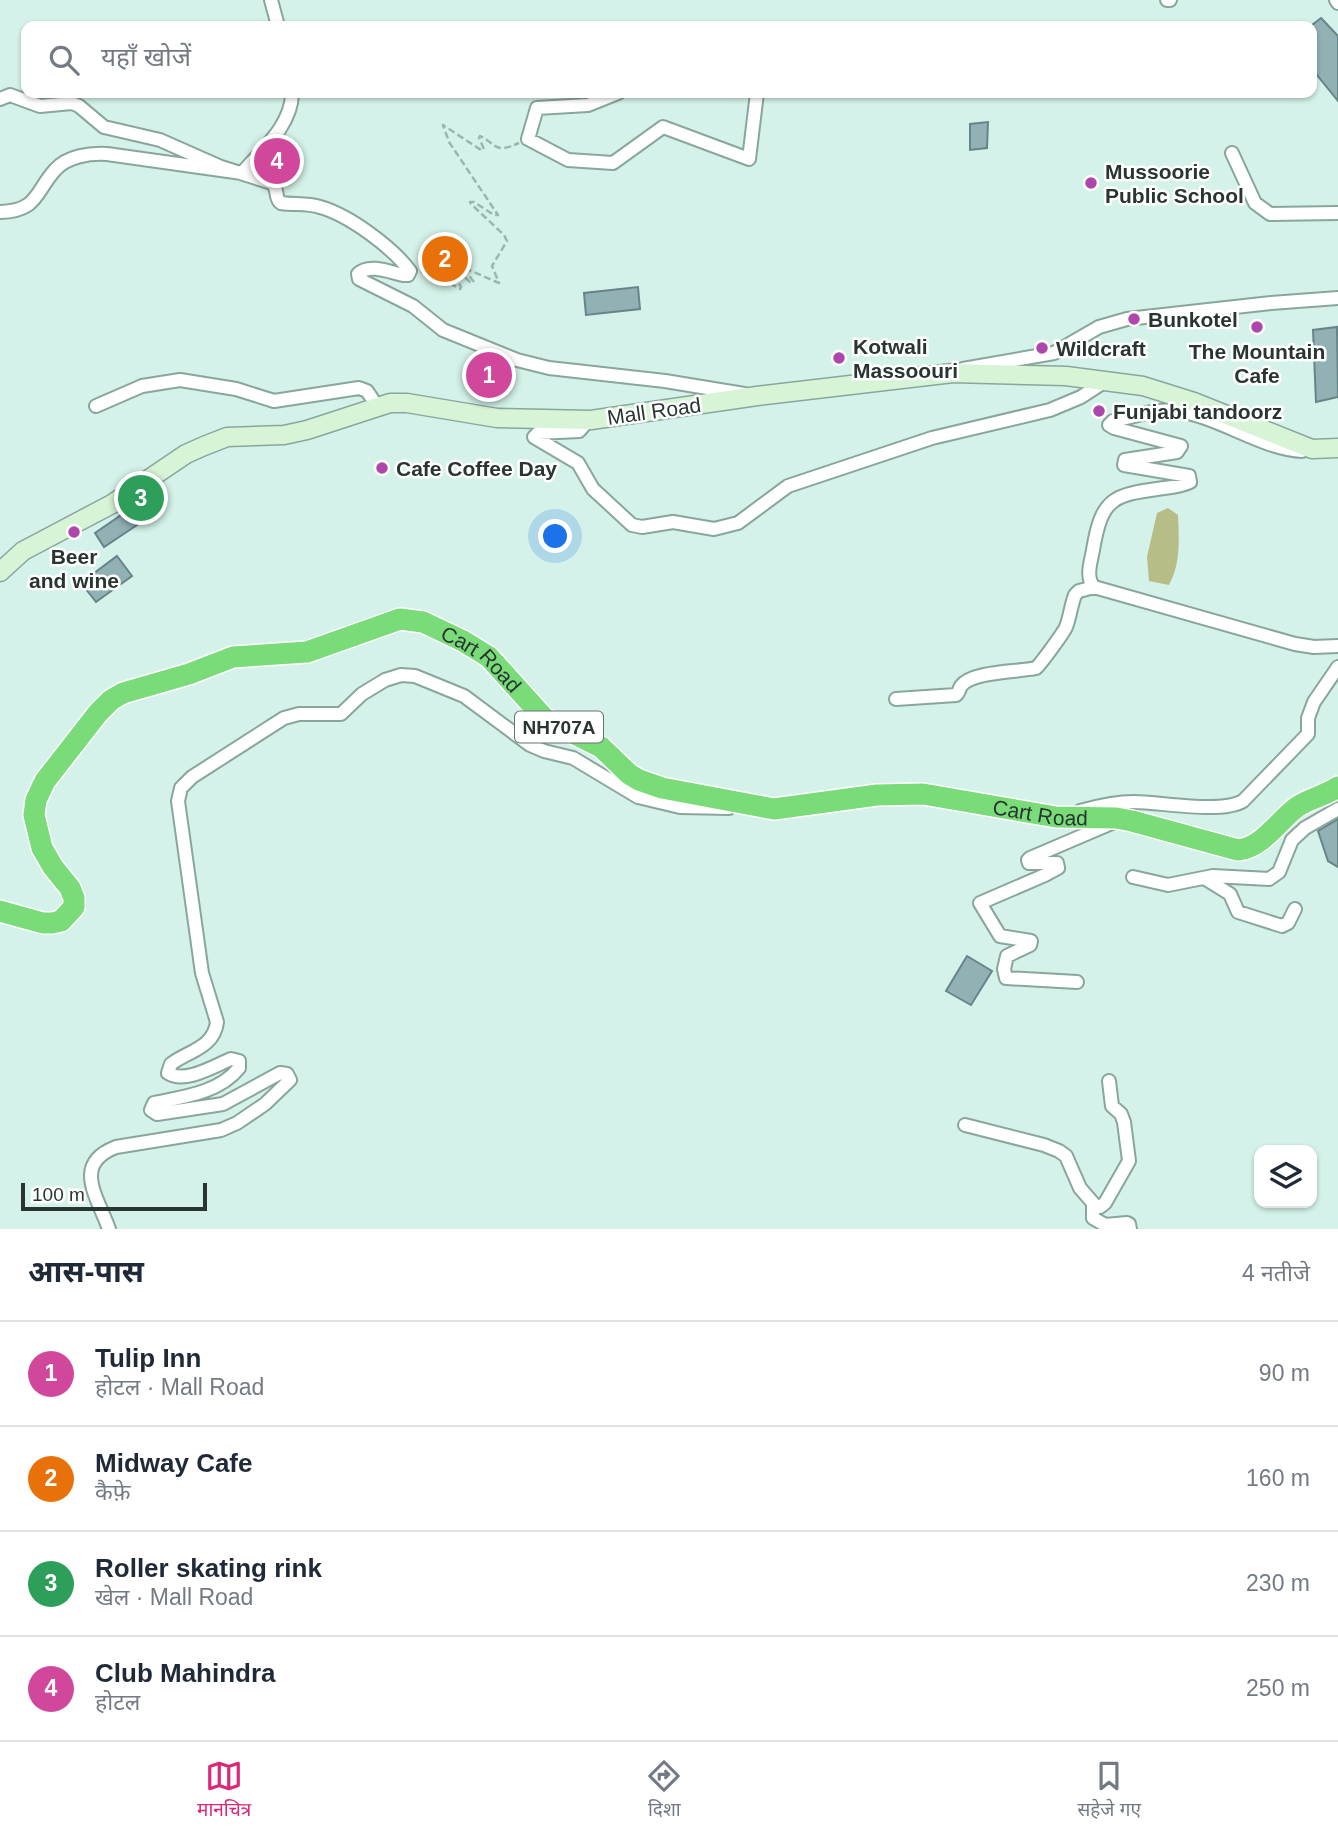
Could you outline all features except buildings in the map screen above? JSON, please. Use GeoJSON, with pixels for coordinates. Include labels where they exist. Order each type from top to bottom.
{"type":"FeatureCollection","features":[{"type":"Feature","properties":{"kind":"highway","name":"Cart Road"},"geometry":{"type":"LineString","coordinates":[[0,911],[52,923],[61,920],[74,907],[75,898],[70,888],[52,867],[42,848],[34,815],[36,800],[44,781],[111,700],[123,693],[189,674],[233,657],[307,652],[334,645],[400,619],[423,622],[489,657],[545,719],[601,747],[639,780],[662,788],[747,805],[774,809],[877,795],[923,793],[1056,817],[1122,819],[1231,849],[1244,849],[1272,830],[1300,805],[1338,787]]}},
{"type":"Feature","properties":{"kind":"street"},"geometry":{"type":"LineString","coordinates":[[271,0],[277,21]]}},
{"type":"Feature","properties":{"kind":"street"},"geometry":{"type":"LineString","coordinates":[[0,99],[10,95],[40,106],[72,103],[104,127],[160,140],[272,183],[277,188],[277,197],[281,203],[318,206],[348,220],[384,246],[410,271],[408,275],[403,275],[373,269],[363,270],[358,276],[362,282],[418,309],[443,330],[517,360],[549,368],[665,381],[757,396]]}},
{"type":"Feature","properties":{"kind":"street"},"geometry":{"type":"LineString","coordinates":[[242,173],[284,122],[290,110],[291,98]]}},
{"type":"Feature","properties":{"kind":"street"},"geometry":{"type":"LineString","coordinates":[[606,98],[588,105],[537,108],[528,139],[568,160],[613,163],[663,127],[750,159],[756,98]]}},
{"type":"Feature","properties":{"kind":"street"},"geometry":{"type":"LineString","coordinates":[[1232,153],[1255,203],[1261,209],[1270,214],[1338,212]]}},
{"type":"Feature","properties":{"kind":"street"},"geometry":{"type":"LineString","coordinates":[[0,212],[13,211],[33,201],[55,169],[69,160],[87,155],[107,155],[242,173]]}},
{"type":"Feature","properties":{"kind":"street"},"geometry":{"type":"LineString","coordinates":[[953,373],[982,364],[1054,353],[1090,331],[1127,319],[1338,298]]}},
{"type":"Feature","properties":{"kind":"street","name":"Mall Road"},"geometry":{"type":"LineString","coordinates":[[0,572],[23,551],[112,504],[186,454],[204,446],[227,437],[284,435],[377,406],[407,403],[497,418],[589,420],[757,396],[953,373],[1010,373],[1107,380],[1143,386],[1194,402],[1312,449],[1338,448]]}},
{"type":"Feature","properties":{"kind":"street"},"geometry":{"type":"LineString","coordinates":[[96,406],[142,386],[180,380],[236,389],[274,401],[359,388],[367,391],[377,406]]}},
{"type":"Feature","properties":{"kind":"street"},"geometry":{"type":"LineString","coordinates":[[589,420],[583,429],[574,433],[538,433],[534,437],[578,463],[593,489],[632,525],[642,527],[673,522],[714,529],[747,518],[788,486],[932,438],[1050,410],[1081,397],[1107,380]]}},
{"type":"Feature","properties":{"kind":"street"},"geometry":{"type":"LineString","coordinates":[[1094,587],[1088,577],[1096,531],[1111,502],[1125,494],[1190,482],[1189,476],[1124,465],[1125,460],[1177,452],[1181,446],[1114,428],[1109,425],[1112,421],[1164,411],[1180,411],[1232,427],[1286,449],[1312,449]]}},
{"type":"Feature","properties":{"kind":"street"},"geometry":{"type":"LineString","coordinates":[[896,699],[956,695],[961,686],[970,680],[994,673],[1036,668],[1042,664],[1054,642],[1065,631],[1075,595],[1079,591],[1094,587],[1295,644],[1314,647],[1338,646]]}},
{"type":"Feature","properties":{"kind":"street"},"geometry":{"type":"LineString","coordinates":[[1056,817],[1117,803],[1146,802],[1181,806],[1238,804],[1304,739],[1309,730],[1308,718],[1314,702],[1338,667]]}},
{"type":"Feature","properties":{"kind":"street"},"geometry":{"type":"LineString","coordinates":[[109,1229],[91,1178],[93,1161],[99,1156],[116,1147],[229,1127],[265,1104],[290,1080],[287,1074],[280,1073],[223,1104],[166,1114],[157,1114],[151,1110],[154,1103],[189,1097],[216,1085],[235,1074],[239,1068],[239,1061],[230,1059],[198,1073],[177,1077],[168,1073],[171,1064],[206,1044],[217,1023],[202,973],[195,906],[178,801],[178,794],[184,783],[200,770],[284,718],[299,714],[341,715],[367,691],[401,675],[415,676],[436,683],[464,696],[530,745],[573,758],[638,797],[700,808],[747,805]]}},
{"type":"Feature","properties":{"kind":"street"},"geometry":{"type":"LineString","coordinates":[[1133,877],[1166,885],[1219,876],[1265,879],[1273,877],[1279,872],[1292,840],[1305,828],[1338,809]]}},
{"type":"Feature","properties":{"kind":"street"},"geometry":{"type":"LineString","coordinates":[[1077,982],[1006,978],[1004,969],[1007,956],[1030,945],[1031,941],[1000,936],[980,904],[1058,868],[1057,863],[1053,862],[1029,863],[1030,858],[1122,819]]}},
{"type":"Feature","properties":{"kind":"street"},"geometry":{"type":"LineString","coordinates":[[1204,878],[1230,894],[1238,912],[1282,926],[1288,923],[1295,909]]}},
{"type":"Feature","properties":{"kind":"street"},"geometry":{"type":"LineString","coordinates":[[1093,1207],[1100,1207],[1105,1203],[1129,1161],[1124,1122],[1121,1114],[1112,1106],[1109,1081]]}},
{"type":"Feature","properties":{"kind":"street"},"geometry":{"type":"LineString","coordinates":[[965,1125],[1044,1144],[1059,1151],[1066,1156],[1077,1184],[1093,1203],[1093,1218],[1101,1224],[1127,1223],[1129,1229]]}},
{"type":"Feature","properties":{"kind":"path"},"geometry":{"type":"LineString","coordinates":[[410,271],[433,274],[460,289],[445,259],[470,282],[474,282],[467,273],[469,270],[489,280],[500,282],[492,266],[506,245],[506,239],[470,202],[474,201],[494,215],[498,215],[498,212],[458,157],[443,127],[446,125],[481,150],[484,149],[480,136],[496,148],[505,148],[528,139]]}},
{"type":"Feature","properties":{"kind":"green space"},"geometry":{"type":"Polygon","coordinates":[[[1168,508],[1178,515],[1179,533],[1177,560],[1169,585],[1149,581],[1147,557],[1157,513],[1168,508]]]}},
{"type":"Feature","properties":{"kind":"place","name":"Club Mahindra"},"geometry":{"type":"Point","coordinates":[277,161]}},
{"type":"Feature","properties":{"kind":"place","name":"Mussoorie Public School"},"geometry":{"type":"Point","coordinates":[1091,183]}},
{"type":"Feature","properties":{"kind":"place","name":"Midway Cafe"},"geometry":{"type":"Point","coordinates":[445,259]}},
{"type":"Feature","properties":{"kind":"place","name":"Bunkotel"},"geometry":{"type":"Point","coordinates":[1134,319]}},
{"type":"Feature","properties":{"kind":"place","name":"The Mountain Cafe"},"geometry":{"type":"Point","coordinates":[1257,327]}},
{"type":"Feature","properties":{"kind":"place","name":"Wildcraft"},"geometry":{"type":"Point","coordinates":[1042,348]}},
{"type":"Feature","properties":{"kind":"place","name":"Kotwali Massoouri"},"geometry":{"type":"Point","coordinates":[839,358]}},
{"type":"Feature","properties":{"kind":"place","name":"Tulip Inn"},"geometry":{"type":"Point","coordinates":[489,375]}},
{"type":"Feature","properties":{"kind":"place","name":"Funjabi tandoorz"},"geometry":{"type":"Point","coordinates":[1099,411]}},
{"type":"Feature","properties":{"kind":"place","name":"Cafe Coffee Day"},"geometry":{"type":"Point","coordinates":[382,468]}},
{"type":"Feature","properties":{"kind":"place","name":"Roller skating rink"},"geometry":{"type":"Point","coordinates":[141,498]}},
{"type":"Feature","properties":{"kind":"place","name":"Beer and wine"},"geometry":{"type":"Point","coordinates":[74,532]}}]}
